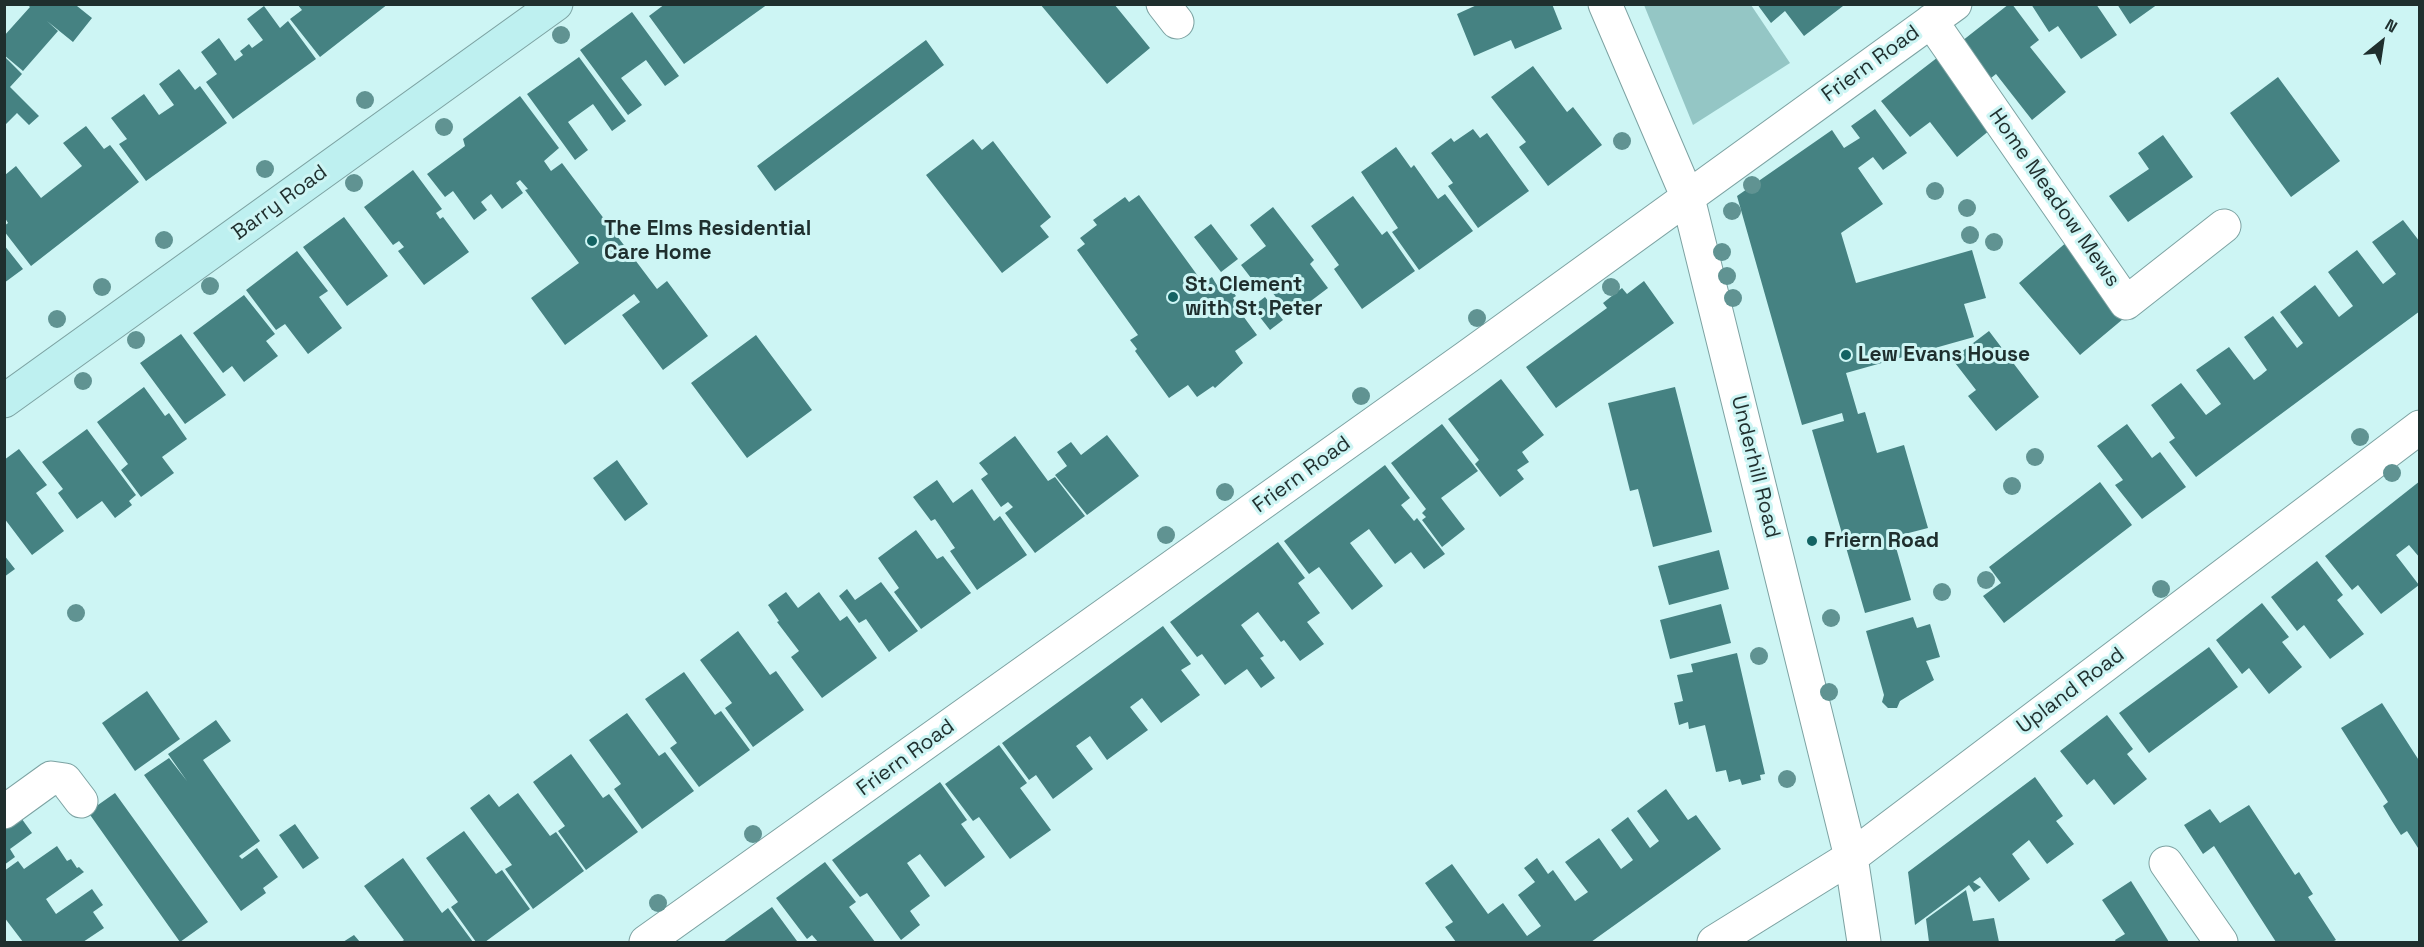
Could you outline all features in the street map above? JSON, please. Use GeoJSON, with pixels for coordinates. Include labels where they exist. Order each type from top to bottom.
{"type":"FeatureCollection","features":[{"type":"Feature","properties":{"kind":"main road","name":"Barry Road"},"geometry":{"type":"LineString","coordinates":[[4,402],[556,4]]}},
{"type":"Feature","properties":{"kind":"street","name":"Underhill Road"},"geometry":{"type":"LineString","coordinates":[[1605,4],[1688,198],[1788,610],[1851,857],[1864,942]]}},
{"type":"Feature","properties":{"kind":"street","name":"Friern Road"},"geometry":{"type":"LineString","coordinates":[[646,942],[1688,198],[1943,13]]}},
{"type":"Feature","properties":{"kind":"street","name":"Home Meadow Mews"},"geometry":{"type":"LineString","coordinates":[[1943,13],[2126,303],[2224,226]]}},
{"type":"Feature","properties":{"kind":"street","name":"Upland Road"},"geometry":{"type":"LineString","coordinates":[[1714,942],[1851,857],[2420,427]]}},
{"type":"Feature","properties":{"kind":"street"},"geometry":{"type":"LineString","coordinates":[[4,812],[51,778],[65,780],[81,801]]}},
{"type":"Feature","properties":{"kind":"street"},"geometry":{"type":"LineString","coordinates":[[2166,863],[2221,942]]}},
{"type":"Feature","properties":{"kind":"shaded area"},"geometry":{"type":"Polygon","coordinates":[[[1644,5],[1751,5],[1790,63],[1693,125],[1644,5]]]}},
{"type":"Feature","properties":{"kind":"building"},"geometry":{"type":"Polygon","coordinates":[[[27,4],[78,4],[77,6],[92,18],[73,42],[47,21],[58,31],[23,71],[4,55],[4,36],[30,7],[27,4]]]}},
{"type":"Feature","properties":{"kind":"building"},"geometry":{"type":"Polygon","coordinates":[[[297,4],[388,4],[320,57],[290,19],[302,10],[297,4]]]}},
{"type":"Feature","properties":{"kind":"building"},"geometry":{"type":"Polygon","coordinates":[[[665,4],[768,4],[684,64],[649,16],[665,4]]]}},
{"type":"Feature","properties":{"kind":"building"},"geometry":{"type":"Polygon","coordinates":[[[1040,4],[1114,4],[1150,48],[1107,84],[1040,4]]]}},
{"type":"Feature","properties":{"kind":"building"},"geometry":{"type":"Polygon","coordinates":[[[1479,4],[1552,4],[1562,29],[1515,49],[1511,40],[1474,56],[1457,14],[1479,4]]]}},
{"type":"Feature","properties":{"kind":"building"},"geometry":{"type":"Polygon","coordinates":[[[1757,4],[1842,4],[1843,6],[1804,36],[1785,11],[1771,23],[1757,4]]]}},
{"type":"Feature","properties":{"kind":"building"},"geometry":{"type":"Polygon","coordinates":[[[2012,4],[2039,40],[2030,47],[2066,92],[2032,120],[1996,74],[1991,78],[1962,41],[2012,4]]]}},
{"type":"Feature","properties":{"kind":"building"},"geometry":{"type":"Polygon","coordinates":[[[2031,4],[2096,4],[2117,35],[2081,59],[2058,26],[2049,32],[2031,4]]]}},
{"type":"Feature","properties":{"kind":"building"},"geometry":{"type":"Polygon","coordinates":[[[2117,4],[2158,4],[2130,24],[2117,4]]]}},
{"type":"Feature","properties":{"kind":"building"},"geometry":{"type":"Polygon","coordinates":[[[264,6],[280,28],[288,21],[316,59],[233,119],[206,82],[217,74],[201,52],[219,38],[235,61],[243,55],[240,51],[249,44],[252,48],[263,40],[247,19],[264,6]]]}},
{"type":"Feature","properties":{"kind":"building"},"geometry":{"type":"Polygon","coordinates":[[[632,12],[679,76],[665,86],[646,60],[621,78],[642,105],[628,115],[580,50],[632,12]]]}},
{"type":"Feature","properties":{"kind":"building"},"geometry":{"type":"Polygon","coordinates":[[[926,40],[944,65],[775,191],[757,166],[926,40]]]}},
{"type":"Feature","properties":{"kind":"building"},"geometry":{"type":"Polygon","coordinates":[[[1942,54],[1990,130],[1957,157],[1930,122],[1910,137],[1881,101],[1942,54]]]}},
{"type":"Feature","properties":{"kind":"building"},"geometry":{"type":"Polygon","coordinates":[[[4,56],[22,74],[10,87],[39,116],[29,125],[17,113],[4,126],[4,56]]]}},
{"type":"Feature","properties":{"kind":"building"},"geometry":{"type":"Polygon","coordinates":[[[579,57],[626,121],[612,131],[593,104],[568,122],[588,150],[575,160],[527,94],[579,57]]]}},
{"type":"Feature","properties":{"kind":"building"},"geometry":{"type":"Polygon","coordinates":[[[1533,66],[1567,112],[1573,107],[1602,145],[1548,186],[1519,147],[1526,142],[1491,97],[1533,66]]]}},
{"type":"Feature","properties":{"kind":"building"},"geometry":{"type":"Polygon","coordinates":[[[179,69],[195,90],[200,86],[227,123],[146,181],[119,144],[127,139],[111,118],[144,94],[159,115],[174,105],[159,84],[179,69]]]}},
{"type":"Feature","properties":{"kind":"building"},"geometry":{"type":"Polygon","coordinates":[[[2278,77],[2340,161],[2291,197],[2230,113],[2278,77]]]}},
{"type":"Feature","properties":{"kind":"building","name":"The Elms Residential Care Home"},"geometry":{"type":"Polygon","coordinates":[[[520,96],[559,148],[544,161],[551,171],[562,163],[657,289],[667,281],[708,336],[663,370],[622,315],[640,302],[634,294],[565,345],[531,298],[579,263],[520,180],[516,183],[523,193],[502,209],[491,194],[481,202],[487,210],[474,220],[453,191],[445,197],[427,174],[465,146],[463,139],[520,96]]]}},
{"type":"Feature","properties":{"kind":"building","name":"Lew Evans House"},"geometry":{"type":"Polygon","coordinates":[[[1875,109],[1907,153],[1883,170],[1873,157],[1858,168],[1883,204],[1841,233],[1856,283],[1972,250],[1986,298],[1964,304],[1974,337],[1846,373],[1858,414],[1865,412],[1877,453],[1904,445],[1928,528],[1893,537],[1911,600],[1865,613],[1812,430],[1844,421],[1842,413],[1802,425],[1737,196],[1832,130],[1844,148],[1860,138],[1851,126],[1875,109]]]}},
{"type":"Feature","properties":{"kind":"building"},"geometry":{"type":"Polygon","coordinates":[[[86,126],[104,149],[110,145],[139,182],[31,266],[4,231],[4,226],[8,223],[5,218],[5,175],[16,166],[41,198],[82,166],[63,143],[86,126]]]}},
{"type":"Feature","properties":{"kind":"building"},"geometry":{"type":"Polygon","coordinates":[[[1473,129],[1480,138],[1487,133],[1529,191],[1478,228],[1448,186],[1453,183],[1431,153],[1451,138],[1454,142],[1473,129]]]}},
{"type":"Feature","properties":{"kind":"building"},"geometry":{"type":"Polygon","coordinates":[[[2163,135],[2193,177],[2128,222],[2109,196],[2149,169],[2138,153],[2163,135]]]}},
{"type":"Feature","properties":{"kind":"building"},"geometry":{"type":"Polygon","coordinates":[[[973,139],[982,150],[993,141],[1051,217],[1040,226],[1049,237],[1002,273],[926,175],[973,139]]]}},
{"type":"Feature","properties":{"kind":"building"},"geometry":{"type":"Polygon","coordinates":[[[1396,147],[1411,168],[1414,165],[1438,199],[1445,194],[1473,231],[1419,270],[1392,232],[1398,228],[1361,172],[1396,147]]]}},
{"type":"Feature","properties":{"kind":"building"},"geometry":{"type":"Polygon","coordinates":[[[413,170],[442,209],[436,213],[440,219],[443,217],[469,252],[424,285],[398,251],[404,247],[399,241],[393,245],[364,207],[413,170]]]}},
{"type":"Feature","properties":{"kind":"building","name":"St. Clement with St. Peter"},"geometry":{"type":"Polygon","coordinates":[[[1139,195],[1203,283],[1212,277],[1218,287],[1227,284],[1236,296],[1233,298],[1240,308],[1238,309],[1257,335],[1235,351],[1243,363],[1215,388],[1213,386],[1197,397],[1188,385],[1169,398],[1135,351],[1137,349],[1130,340],[1138,335],[1077,250],[1085,244],[1080,238],[1097,225],[1093,220],[1125,197],[1129,202],[1139,195]]]}},
{"type":"Feature","properties":{"kind":"building"},"geometry":{"type":"Polygon","coordinates":[[[1353,196],[1382,235],[1387,231],[1415,271],[1362,309],[1334,269],[1339,265],[1311,226],[1353,196]]]}},
{"type":"Feature","properties":{"kind":"building"},"geometry":{"type":"Polygon","coordinates":[[[1273,207],[1314,260],[1310,264],[1328,288],[1291,316],[1264,282],[1258,287],[1241,265],[1266,246],[1250,225],[1273,207]]]}},
{"type":"Feature","properties":{"kind":"building"},"geometry":{"type":"Polygon","coordinates":[[[344,217],[388,276],[347,306],[303,247],[344,217]]]}},
{"type":"Feature","properties":{"kind":"building"},"geometry":{"type":"Polygon","coordinates":[[[2403,220],[2420,242],[2420,311],[2196,477],[2169,442],[2175,438],[2151,405],[2181,383],[2206,415],[2221,404],[2196,370],[2229,347],[2254,380],[2261,375],[2267,370],[2244,337],[2273,316],[2297,348],[2303,343],[2280,312],[2315,285],[2339,317],[2353,306],[2328,272],[2357,250],[2383,284],[2396,274],[2372,242],[2403,220]]]}},
{"type":"Feature","properties":{"kind":"building"},"geometry":{"type":"Polygon","coordinates":[[[1211,224],[1238,259],[1221,272],[1194,237],[1211,224]]]}},
{"type":"Feature","properties":{"kind":"building"},"geometry":{"type":"Polygon","coordinates":[[[2068,241],[2129,314],[2080,355],[2019,283],[2068,241]]]}},
{"type":"Feature","properties":{"kind":"building"},"geometry":{"type":"Polygon","coordinates":[[[4,245],[23,269],[4,283],[4,245]]]}},
{"type":"Feature","properties":{"kind":"building"},"geometry":{"type":"Polygon","coordinates":[[[297,251],[328,291],[319,297],[342,328],[308,354],[285,324],[276,330],[246,290],[297,251]]]}},
{"type":"Feature","properties":{"kind":"building"},"geometry":{"type":"Polygon","coordinates":[[[1644,281],[1674,323],[1556,408],[1526,367],[1607,308],[1603,303],[1622,288],[1627,294],[1644,281]]]}},
{"type":"Feature","properties":{"kind":"building"},"geometry":{"type":"Polygon","coordinates":[[[244,295],[275,334],[266,341],[278,356],[244,382],[232,366],[223,373],[193,333],[244,295]]]}},
{"type":"Feature","properties":{"kind":"building"},"geometry":{"type":"Polygon","coordinates":[[[1265,297],[1283,320],[1270,330],[1252,307],[1265,297]]]}},
{"type":"Feature","properties":{"kind":"building","name":"Lew Evans House"},"geometry":{"type":"Polygon","coordinates":[[[1989,331],[2039,397],[1996,431],[1968,396],[1976,390],[1952,359],[1989,331]]]}},
{"type":"Feature","properties":{"kind":"building"},"geometry":{"type":"Polygon","coordinates":[[[181,334],[226,395],[185,424],[140,363],[181,334]]]}},
{"type":"Feature","properties":{"kind":"building"},"geometry":{"type":"Polygon","coordinates":[[[756,335],[812,410],[747,458],[691,383],[756,335]]]}},
{"type":"Feature","properties":{"kind":"building"},"geometry":{"type":"Polygon","coordinates":[[[1501,379],[1544,435],[1522,452],[1529,462],[1517,470],[1524,479],[1500,497],[1475,464],[1479,460],[1448,419],[1501,379]]]}},
{"type":"Feature","properties":{"kind":"building"},"geometry":{"type":"Polygon","coordinates":[[[144,387],[165,416],[169,413],[187,439],[162,457],[174,473],[141,497],[121,470],[128,464],[97,422],[144,387]]]}},
{"type":"Feature","properties":{"kind":"building"},"geometry":{"type":"Polygon","coordinates":[[[1675,387],[1712,532],[1653,547],[1638,489],[1630,491],[1608,403],[1675,387]]]}},
{"type":"Feature","properties":{"kind":"building"},"geometry":{"type":"Polygon","coordinates":[[[1442,424],[1478,471],[1441,498],[1465,529],[1442,547],[1422,520],[1426,517],[1422,513],[1426,509],[1391,463],[1442,424]]]}},
{"type":"Feature","properties":{"kind":"building"},"geometry":{"type":"Polygon","coordinates":[[[2127,424],[2152,458],[2160,452],[2186,487],[2142,519],[2115,485],[2123,480],[2097,446],[2127,424]]]}},
{"type":"Feature","properties":{"kind":"building"},"geometry":{"type":"Polygon","coordinates":[[[87,429],[136,495],[129,501],[132,505],[115,518],[102,501],[77,519],[58,493],[63,489],[42,462],[87,429]]]}},
{"type":"Feature","properties":{"kind":"building"},"geometry":{"type":"Polygon","coordinates":[[[1107,435],[1139,476],[1087,515],[1055,475],[1067,466],[1057,452],[1071,442],[1081,455],[1107,435]]]}},
{"type":"Feature","properties":{"kind":"building"},"geometry":{"type":"Polygon","coordinates":[[[1015,436],[1048,481],[1055,477],[1085,516],[1035,553],[1005,513],[1013,507],[1008,502],[1001,507],[981,479],[988,474],[979,463],[1015,436]]]}},
{"type":"Feature","properties":{"kind":"building"},"geometry":{"type":"Polygon","coordinates":[[[19,449],[47,485],[36,493],[64,531],[32,555],[4,518],[4,460],[19,449]]]}},
{"type":"Feature","properties":{"kind":"building"},"geometry":{"type":"Polygon","coordinates":[[[617,460],[648,504],[625,521],[593,478],[617,460]]]}},
{"type":"Feature","properties":{"kind":"building"},"geometry":{"type":"Polygon","coordinates":[[[1385,465],[1410,498],[1401,505],[1414,521],[1417,518],[1445,554],[1424,569],[1411,552],[1395,564],[1369,529],[1350,543],[1383,586],[1352,610],[1319,567],[1309,574],[1284,541],[1385,465]]]}},
{"type":"Feature","properties":{"kind":"building"},"geometry":{"type":"Polygon","coordinates":[[[937,480],[953,503],[972,489],[994,521],[1000,516],[1027,555],[977,590],[950,551],[955,548],[935,519],[931,521],[913,497],[937,480]]]}},
{"type":"Feature","properties":{"kind":"building"},"geometry":{"type":"Polygon","coordinates":[[[2420,481],[2420,558],[2409,545],[2396,555],[2419,585],[2381,614],[2358,585],[2352,590],[2325,556],[2420,481]]]}},
{"type":"Feature","properties":{"kind":"building"},"geometry":{"type":"Polygon","coordinates":[[[2100,482],[2132,525],[2004,623],[1983,596],[2001,583],[1989,567],[2100,482]]]}},
{"type":"Feature","properties":{"kind":"building"},"geometry":{"type":"Polygon","coordinates":[[[916,530],[937,559],[943,556],[971,593],[921,629],[894,592],[899,588],[878,558],[916,530]]]}},
{"type":"Feature","properties":{"kind":"building"},"geometry":{"type":"Polygon","coordinates":[[[1278,542],[1305,578],[1298,583],[1320,613],[1307,622],[1324,644],[1300,661],[1284,640],[1281,642],[1258,612],[1241,625],[1264,656],[1260,658],[1275,678],[1261,688],[1247,669],[1225,685],[1202,654],[1197,657],[1170,622],[1278,542]]]}},
{"type":"Feature","properties":{"kind":"building"},"geometry":{"type":"Polygon","coordinates":[[[1719,550],[1729,589],[1669,605],[1658,566],[1719,550]]]}},
{"type":"Feature","properties":{"kind":"building"},"geometry":{"type":"Polygon","coordinates":[[[4,555],[15,569],[4,577],[4,555]]]}},
{"type":"Feature","properties":{"kind":"building"},"geometry":{"type":"Polygon","coordinates":[[[2317,561],[2343,595],[2337,600],[2364,634],[2330,659],[2304,625],[2297,631],[2271,597],[2317,561]]]}},
{"type":"Feature","properties":{"kind":"building"},"geometry":{"type":"Polygon","coordinates":[[[881,582],[918,631],[889,652],[866,619],[859,623],[839,596],[847,589],[855,600],[881,582]]]}},
{"type":"Feature","properties":{"kind":"building"},"geometry":{"type":"Polygon","coordinates":[[[786,592],[798,608],[819,592],[840,621],[847,616],[877,658],[822,698],[791,657],[799,651],[777,622],[779,621],[768,605],[786,592]]]}},
{"type":"Feature","properties":{"kind":"building"},"geometry":{"type":"Polygon","coordinates":[[[2262,603],[2289,637],[2282,642],[2302,667],[2269,694],[2249,668],[2242,674],[2216,640],[2262,603]]]}},
{"type":"Feature","properties":{"kind":"building"},"geometry":{"type":"Polygon","coordinates":[[[1721,604],[1731,643],[1670,659],[1660,620],[1721,604]]]}},
{"type":"Feature","properties":{"kind":"building"},"geometry":{"type":"Polygon","coordinates":[[[1913,617],[1917,628],[1930,624],[1940,657],[1926,661],[1934,680],[1900,701],[1897,708],[1888,708],[1882,702],[1884,695],[1866,631],[1913,617]]]}},
{"type":"Feature","properties":{"kind":"building"},"geometry":{"type":"Polygon","coordinates":[[[1163,626],[1191,664],[1181,670],[1200,695],[1161,723],[1142,698],[1130,707],[1148,730],[1107,760],[1090,736],[1076,746],[1093,769],[1053,799],[1036,775],[1029,780],[1002,743],[1163,626]]]}},
{"type":"Feature","properties":{"kind":"building"},"geometry":{"type":"Polygon","coordinates":[[[738,631],[770,675],[776,671],[804,710],[753,747],[725,708],[732,703],[700,660],[738,631]]]}},
{"type":"Feature","properties":{"kind":"building"},"geometry":{"type":"Polygon","coordinates":[[[2209,647],[2238,687],[2149,753],[2119,713],[2209,647]]]}},
{"type":"Feature","properties":{"kind":"building"},"geometry":{"type":"Polygon","coordinates":[[[1737,653],[1765,774],[1760,775],[1761,780],[1742,785],[1740,779],[1729,782],[1726,770],[1716,772],[1705,725],[1689,729],[1688,722],[1679,725],[1674,703],[1683,701],[1677,675],[1693,672],[1691,664],[1737,653]]]}},
{"type":"Feature","properties":{"kind":"building"},"geometry":{"type":"Polygon","coordinates":[[[684,672],[715,715],[721,711],[750,750],[699,787],[670,748],[677,743],[645,699],[684,672]]]}},
{"type":"Feature","properties":{"kind":"building"},"geometry":{"type":"Polygon","coordinates":[[[147,691],[180,739],[135,771],[102,723],[147,691]]]}},
{"type":"Feature","properties":{"kind":"building"},"geometry":{"type":"Polygon","coordinates":[[[2382,703],[2420,762],[2420,851],[2407,831],[2401,835],[2392,821],[2383,806],[2388,802],[2341,728],[2382,703]]]}},
{"type":"Feature","properties":{"kind":"building"},"geometry":{"type":"Polygon","coordinates":[[[627,713],[659,756],[665,752],[694,791],[642,829],[614,789],[621,784],[589,740],[627,713]]]}},
{"type":"Feature","properties":{"kind":"building"},"geometry":{"type":"Polygon","coordinates":[[[2107,715],[2133,749],[2127,754],[2147,779],[2114,805],[2094,779],[2087,785],[2060,751],[2107,715]]]}},
{"type":"Feature","properties":{"kind":"building"},"geometry":{"type":"Polygon","coordinates":[[[216,720],[231,741],[203,760],[260,841],[239,856],[242,859],[257,848],[278,877],[263,888],[266,893],[241,911],[144,775],[169,758],[187,781],[168,754],[216,720]]]}},
{"type":"Feature","properties":{"kind":"building"},"geometry":{"type":"Polygon","coordinates":[[[999,745],[1027,783],[1020,788],[1051,830],[1010,859],[979,817],[973,821],[945,784],[999,745]]]}},
{"type":"Feature","properties":{"kind":"building"},"geometry":{"type":"Polygon","coordinates":[[[571,754],[603,798],[609,794],[638,832],[586,870],[558,831],[565,826],[533,782],[571,754]]]}},
{"type":"Feature","properties":{"kind":"building"},"geometry":{"type":"Polygon","coordinates":[[[2035,777],[2063,816],[2056,821],[2074,844],[2047,864],[2029,840],[2012,854],[2030,879],[2010,894],[1999,902],[1980,877],[1973,882],[1981,887],[1974,892],[1969,885],[1915,925],[1908,872],[2035,777]]]}},
{"type":"Feature","properties":{"kind":"building"},"geometry":{"type":"Polygon","coordinates":[[[940,782],[967,820],[961,824],[985,857],[945,887],[920,854],[907,863],[930,896],[910,911],[920,925],[901,940],[867,893],[860,897],[832,860],[940,782]]]}},
{"type":"Feature","properties":{"kind":"building"},"geometry":{"type":"Polygon","coordinates":[[[1666,789],[1688,820],[1696,815],[1721,849],[1591,942],[1456,942],[1445,927],[1453,922],[1425,883],[1452,864],[1488,914],[1503,903],[1527,936],[1541,926],[1518,895],[1535,882],[1524,868],[1537,858],[1548,874],[1553,870],[1575,901],[1588,892],[1565,862],[1599,838],[1621,869],[1633,860],[1611,830],[1628,817],[1650,848],[1659,841],[1637,811],[1666,789]]]}},
{"type":"Feature","properties":{"kind":"building"},"geometry":{"type":"Polygon","coordinates":[[[115,793],[208,922],[180,942],[88,812],[115,793]]]}},
{"type":"Feature","properties":{"kind":"building"},"geometry":{"type":"Polygon","coordinates":[[[518,793],[550,836],[556,832],[584,871],[533,909],[505,869],[512,865],[470,808],[489,794],[499,807],[518,793]]]}},
{"type":"Feature","properties":{"kind":"building"},"geometry":{"type":"Polygon","coordinates":[[[2249,805],[2295,875],[2299,872],[2313,894],[2308,897],[2336,940],[2332,942],[2276,942],[2214,846],[2203,854],[2184,825],[2210,809],[2220,823],[2249,805]]]}},
{"type":"Feature","properties":{"kind":"building"},"geometry":{"type":"Polygon","coordinates":[[[19,815],[32,833],[10,849],[15,857],[4,865],[4,825],[19,815]]]}},
{"type":"Feature","properties":{"kind":"building"},"geometry":{"type":"Polygon","coordinates":[[[295,824],[319,858],[303,869],[279,835],[295,824]]]}},
{"type":"Feature","properties":{"kind":"building"},"geometry":{"type":"Polygon","coordinates":[[[464,831],[496,874],[502,870],[530,909],[485,942],[476,942],[451,907],[458,902],[426,858],[464,831]]]}},
{"type":"Feature","properties":{"kind":"building"},"geometry":{"type":"Polygon","coordinates":[[[57,846],[67,861],[71,859],[77,868],[79,867],[84,872],[46,899],[56,914],[92,889],[103,905],[93,912],[104,928],[83,942],[23,942],[4,917],[4,871],[18,861],[24,869],[57,846]]]}},
{"type":"Feature","properties":{"kind":"building"},"geometry":{"type":"Polygon","coordinates":[[[403,858],[442,913],[448,908],[473,942],[401,942],[404,940],[364,886],[403,858]]]}},
{"type":"Feature","properties":{"kind":"building"},"geometry":{"type":"Polygon","coordinates":[[[825,862],[856,902],[849,907],[875,942],[818,942],[812,935],[807,939],[776,898],[825,862]]]}},
{"type":"Feature","properties":{"kind":"building"},"geometry":{"type":"Polygon","coordinates":[[[2131,881],[2169,942],[2116,942],[2115,940],[2125,934],[2102,900],[2131,881]]]}},
{"type":"Feature","properties":{"kind":"building"},"geometry":{"type":"Polygon","coordinates":[[[1966,890],[1973,921],[1994,918],[1999,942],[1929,942],[1926,919],[1966,890]]]}},
{"type":"Feature","properties":{"kind":"building"},"geometry":{"type":"Polygon","coordinates":[[[772,907],[797,941],[723,942],[772,907]]]}},
{"type":"Feature","properties":{"kind":"building"},"geometry":{"type":"Polygon","coordinates":[[[354,935],[360,942],[343,942],[354,935]]]}},
{"type":"Feature","properties":{"kind":"place","name":"The Elms Residential Care Home"},"geometry":{"type":"Point","coordinates":[592,241]}},
{"type":"Feature","properties":{"kind":"place","name":"St. Clement with St. Peter"},"geometry":{"type":"Point","coordinates":[1173,297]}},
{"type":"Feature","properties":{"kind":"place","name":"Lew Evans House"},"geometry":{"type":"Point","coordinates":[1846,355]}},
{"type":"Feature","properties":{"kind":"place","name":"Friern Road"},"geometry":{"type":"Point","coordinates":[1812,541]}}]}
